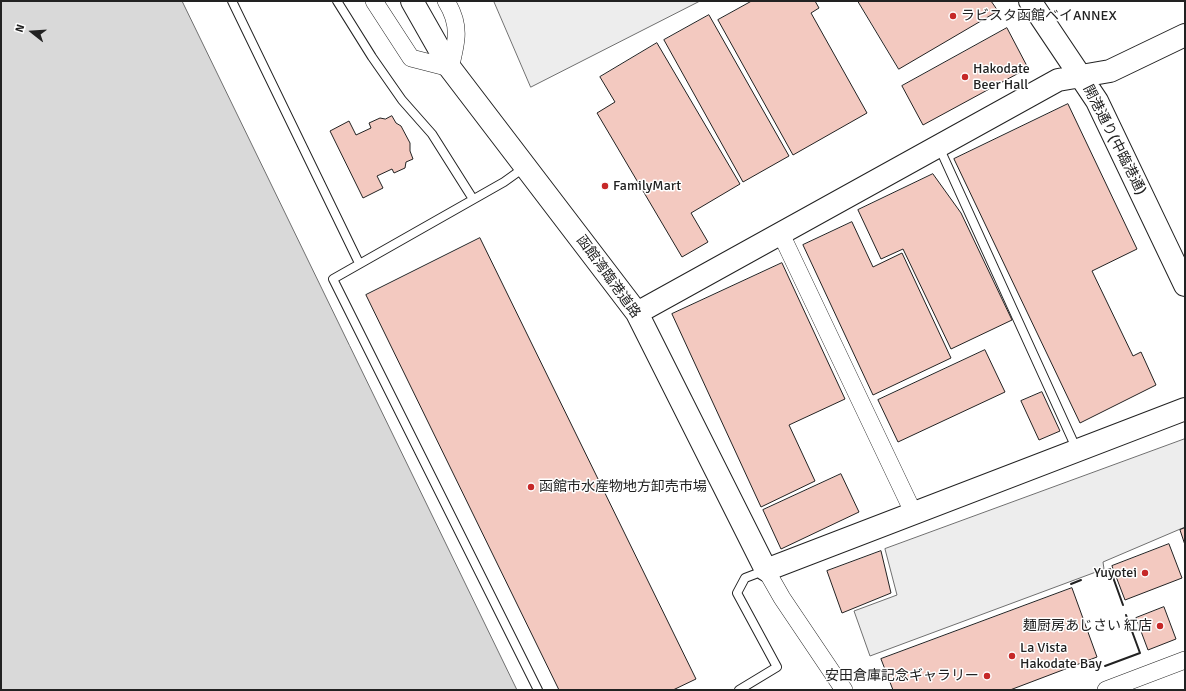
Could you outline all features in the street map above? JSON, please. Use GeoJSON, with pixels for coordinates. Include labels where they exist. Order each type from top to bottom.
{"type":"FeatureCollection","features":[{"type":"Feature","properties":{"kind":"street"},"geometry":{"type":"LineString","coordinates":[[374,1],[411,58],[450,68],[456,44],[457,26],[446,1]]}},
{"type":"Feature","properties":{"kind":"street","name":"函館湾臨港道路"},"geometry":{"type":"LineString","coordinates":[[412,1],[429,28],[450,68],[636,313],[766,570]]}},
{"type":"Feature","properties":{"kind":"street","name":"開港通り(中臨港通)"},"geometry":{"type":"LineString","coordinates":[[1030,1],[1097,101],[1185,285]]}},
{"type":"Feature","properties":{"kind":"street"},"geometry":{"type":"LineString","coordinates":[[636,313],[1058,80],[1110,71],[1185,35]]}},
{"type":"Feature","properties":{"kind":"street"},"geometry":{"type":"LineString","coordinates":[[781,234],[914,514]]}},
{"type":"Feature","properties":{"kind":"street"},"geometry":{"type":"LineString","coordinates":[[844,690],[782,598],[766,570],[1185,409]]}},
{"type":"Feature","properties":{"kind":"street"},"geometry":{"type":"LineString","coordinates":[[1106,690],[1185,660]]}},
{"type":"Feature","properties":{"kind":"lane"},"geometry":{"type":"LineString","coordinates":[[232,1],[359,263]]}},
{"type":"Feature","properties":{"kind":"lane"},"geometry":{"type":"LineString","coordinates":[[336,1],[402,100],[432,134],[473,199]]}},
{"type":"Feature","properties":{"kind":"lane"},"geometry":{"type":"LineString","coordinates":[[938,145],[1078,450]]}},
{"type":"Feature","properties":{"kind":"lane"},"geometry":{"type":"LineString","coordinates":[[525,167],[473,199],[333,279],[538,690]]}},
{"type":"Feature","properties":{"kind":"lane"},"geometry":{"type":"LineString","coordinates":[[739,690],[777,667],[737,593],[745,578],[766,570]]}},
{"type":"Feature","properties":{"kind":"shaded area"},"geometry":{"type":"Polygon","coordinates":[[[1,1],[182,1],[517,690],[1,690],[1,1]]]}},
{"type":"Feature","properties":{"kind":"shaded area"},"geometry":{"type":"Polygon","coordinates":[[[494,1],[700,1],[531,87],[494,1]]]}},
{"type":"Feature","properties":{"kind":"shaded area"},"geometry":{"type":"Polygon","coordinates":[[[1185,439],[1185,527],[1103,562],[1104,569],[870,656],[854,611],[897,595],[885,549],[1185,439]]]}},
{"type":"Feature","properties":{"kind":"building"},"geometry":{"type":"Polygon","coordinates":[[[752,1],[815,1],[819,8],[811,13],[867,113],[793,155],[718,20],[752,1]]]}},
{"type":"Feature","properties":{"kind":"building"},"geometry":{"type":"Polygon","coordinates":[[[858,1],[991,1],[998,11],[899,69],[858,1]]]}},
{"type":"Feature","properties":{"kind":"building"},"geometry":{"type":"Polygon","coordinates":[[[709,15],[789,156],[743,182],[664,40],[709,15]]]}},
{"type":"Feature","properties":{"kind":"building","name":"Hakodate Beer Hall"},"geometry":{"type":"Polygon","coordinates":[[[1007,28],[1028,68],[923,125],[902,86],[1007,28]]]}},
{"type":"Feature","properties":{"kind":"building"},"geometry":{"type":"Polygon","coordinates":[[[657,43],[740,184],[691,213],[708,242],[682,257],[597,113],[615,102],[600,77],[657,43]]]}},
{"type":"Feature","properties":{"kind":"building"},"geometry":{"type":"Polygon","coordinates":[[[1068,104],[1137,249],[1092,271],[1133,356],[1141,352],[1156,385],[1080,423],[954,159],[1068,104]]]}},
{"type":"Feature","properties":{"kind":"building"},"geometry":{"type":"Polygon","coordinates":[[[392,116],[396,123],[401,126],[410,143],[410,151],[413,159],[406,162],[405,168],[394,173],[392,169],[377,176],[383,188],[363,198],[330,131],[349,121],[356,135],[371,128],[369,123],[380,118],[385,119],[392,116]]]}},
{"type":"Feature","properties":{"kind":"building"},"geometry":{"type":"Polygon","coordinates":[[[933,174],[961,213],[1012,320],[951,349],[903,249],[881,259],[858,210],[933,174]]]}},
{"type":"Feature","properties":{"kind":"building"},"geometry":{"type":"Polygon","coordinates":[[[852,222],[873,267],[902,253],[951,358],[873,395],[803,245],[852,222]]]}},
{"type":"Feature","properties":{"kind":"building","name":"函館市水産物地方卸売市場"},"geometry":{"type":"Polygon","coordinates":[[[480,238],[696,679],[673,690],[559,690],[366,295],[480,238]]]}},
{"type":"Feature","properties":{"kind":"building"},"geometry":{"type":"Polygon","coordinates":[[[782,263],[845,399],[789,425],[815,481],[761,507],[672,314],[782,263]]]}},
{"type":"Feature","properties":{"kind":"building"},"geometry":{"type":"Polygon","coordinates":[[[985,350],[1005,392],[898,442],[878,400],[985,350]]]}},
{"type":"Feature","properties":{"kind":"building"},"geometry":{"type":"Polygon","coordinates":[[[1042,392],[1060,431],[1039,440],[1021,401],[1042,392]]]}},
{"type":"Feature","properties":{"kind":"building"},"geometry":{"type":"Polygon","coordinates":[[[841,474],[859,512],[781,549],[763,510],[841,474]]]}},
{"type":"Feature","properties":{"kind":"building"},"geometry":{"type":"Polygon","coordinates":[[[1185,528],[1185,545],[1180,530],[1185,528]]]}},
{"type":"Feature","properties":{"kind":"building"},"geometry":{"type":"Polygon","coordinates":[[[1169,544],[1182,578],[1125,600],[1112,566],[1169,544]]]}},
{"type":"Feature","properties":{"kind":"building"},"geometry":{"type":"Polygon","coordinates":[[[881,551],[891,593],[842,613],[827,571],[881,551]]]}},
{"type":"Feature","properties":{"kind":"building"},"geometry":{"type":"Polygon","coordinates":[[[1072,588],[1097,657],[1010,690],[893,690],[881,659],[1072,588]]]}},
{"type":"Feature","properties":{"kind":"building"},"geometry":{"type":"Polygon","coordinates":[[[1164,607],[1176,639],[1148,650],[1136,618],[1164,607]]]}},
{"type":"Feature","properties":{"kind":"wall"},"geometry":{"type":"LineString","coordinates":[[1103,572],[1110,569],[1123,605]]}},
{"type":"Feature","properties":{"kind":"wall"},"geometry":{"type":"LineString","coordinates":[[1071,584],[1081,580]]}},
{"type":"Feature","properties":{"kind":"wall"},"geometry":{"type":"LineString","coordinates":[[1105,666],[1140,653],[1126,615]]}},
{"type":"Feature","properties":{"kind":"place","name":"ラビスタ函館ベイANNEX"},"geometry":{"type":"Point","coordinates":[953,16]}},
{"type":"Feature","properties":{"kind":"place","name":"Hakodate Beer Hall"},"geometry":{"type":"Point","coordinates":[965,77]}},
{"type":"Feature","properties":{"kind":"place","name":"FamilyMart"},"geometry":{"type":"Point","coordinates":[605,186]}},
{"type":"Feature","properties":{"kind":"place","name":"函館市水産物地方卸売市場"},"geometry":{"type":"Point","coordinates":[531,487]}},
{"type":"Feature","properties":{"kind":"place","name":"Yuyotei"},"geometry":{"type":"Point","coordinates":[1145,573]}},
{"type":"Feature","properties":{"kind":"place","name":"麺厨房あじさい 紅店"},"geometry":{"type":"Point","coordinates":[1160,626]}},
{"type":"Feature","properties":{"kind":"place","name":"La Vista Hakodate Bay"},"geometry":{"type":"Point","coordinates":[1012,656]}},
{"type":"Feature","properties":{"kind":"place","name":"安田倉庫記念ギャラリー"},"geometry":{"type":"Point","coordinates":[987,676]}}]}
